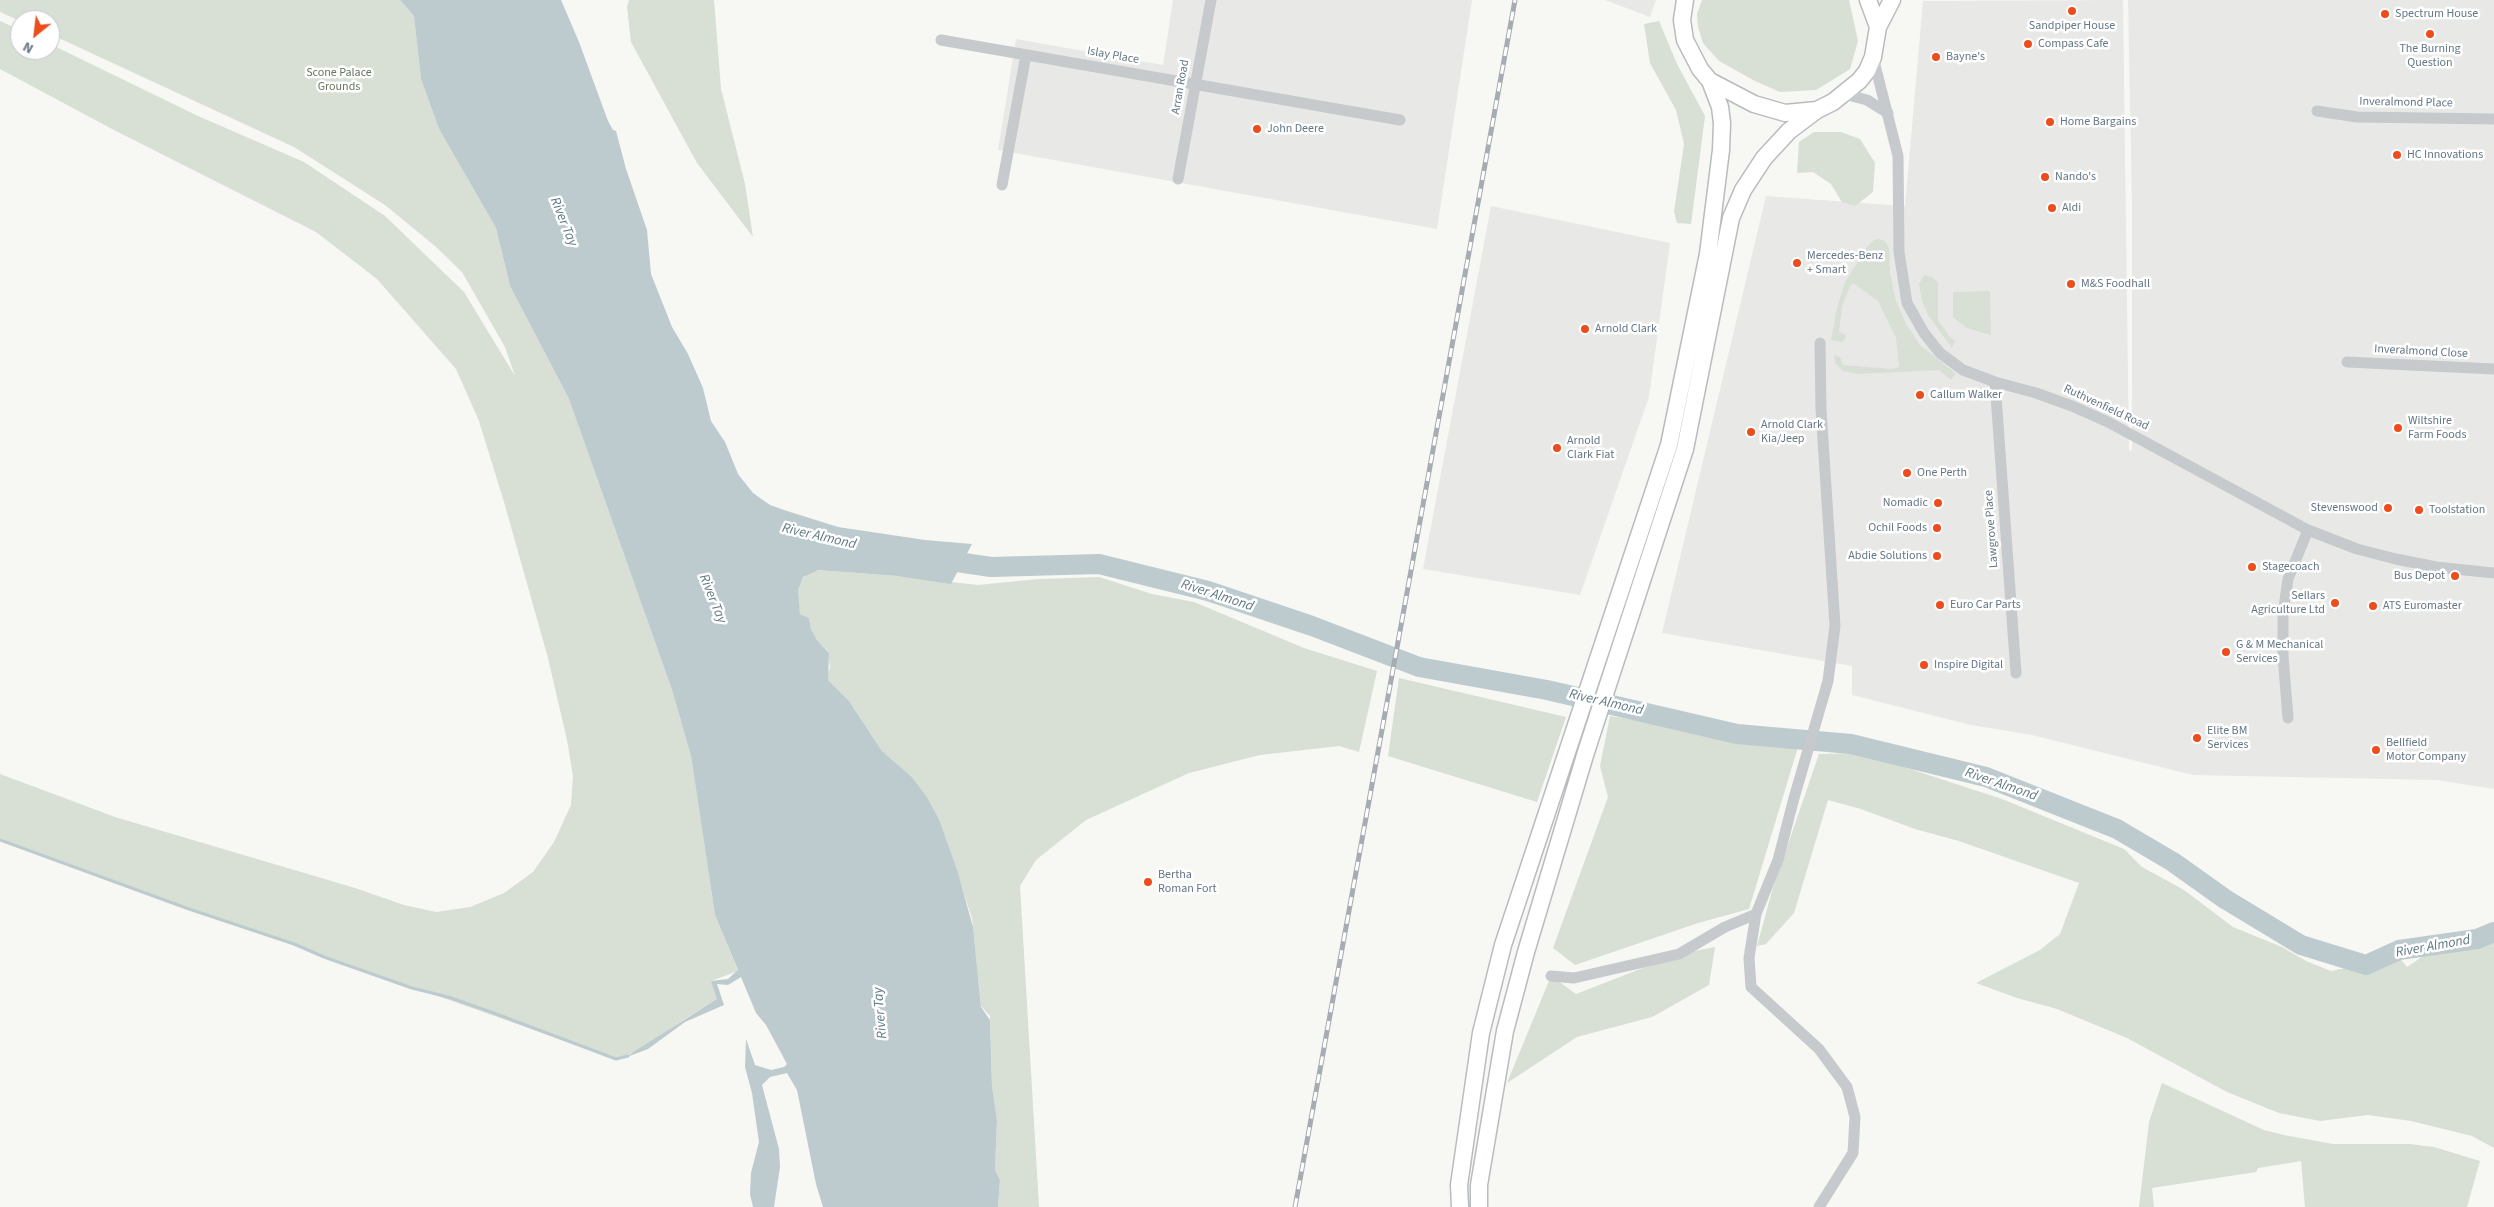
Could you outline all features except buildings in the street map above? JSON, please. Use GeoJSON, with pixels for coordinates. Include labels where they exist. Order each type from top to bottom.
{"type":"FeatureCollection","features":[{"type":"Feature","properties":{"kind":"highway"},"geometry":{"type":"LineString","coordinates":[[1460,1207],[1459,1186],[1481,1033],[1503,945],[1568,747],[1601,655],[1669,445],[1708,254],[1722,123],[1717,95],[1710,81],[1700,69],[1685,40],[1682,20],[1685,0]]}},
{"type":"Feature","properties":{"kind":"highway"},"geometry":{"type":"LineString","coordinates":[[1868,0],[1878,27]]}},
{"type":"Feature","properties":{"kind":"highway"},"geometry":{"type":"LineString","coordinates":[[1480,1207],[1479,1185],[1505,1031],[1526,952],[1586,752],[1618,660],[1685,450],[1731,218],[1743,190],[1764,158],[1790,131],[1817,110],[1844,94],[1867,71],[1874,57],[1878,27],[1892,0]]}},
{"type":"Feature","properties":{"kind":"highway"},"geometry":{"type":"LineString","coordinates":[[1710,81],[1735,95],[1785,113],[1817,110]]}},
{"type":"Feature","properties":{"kind":"street","name":"Arran Road"},"geometry":{"type":"LineString","coordinates":[[1178,179],[1211,0]]}},
{"type":"Feature","properties":{"kind":"street","name":"Islay Place"},"geometry":{"type":"LineString","coordinates":[[941,40],[1400,120]]}},
{"type":"Feature","properties":{"kind":"street"},"geometry":{"type":"LineString","coordinates":[[1002,185],[1026,55]]}},
{"type":"Feature","properties":{"kind":"street","name":"Ruthvenfield Road"},"geometry":{"type":"LineString","coordinates":[[1874,57],[1898,156],[1899,252],[1907,303],[1924,333],[1940,353],[1963,370],[1995,382],[2036,393],[2108,422],[2308,530],[2357,548],[2396,559],[2436,567],[2494,573]]}},
{"type":"Feature","properties":{"kind":"street"},"geometry":{"type":"LineString","coordinates":[[1844,94],[1867,100],[1888,113]]}},
{"type":"Feature","properties":{"kind":"street","name":"Inveralmond Place"},"geometry":{"type":"LineString","coordinates":[[2317,111],[2357,117],[2494,119]]}},
{"type":"Feature","properties":{"kind":"street"},"geometry":{"type":"LineString","coordinates":[[1819,1207],[1852,1153],[1855,1118],[1848,1087],[1820,1049],[1751,987],[1749,958],[1756,914],[1778,860],[1828,682],[1835,626],[1821,409],[1820,343]]}},
{"type":"Feature","properties":{"kind":"street","name":"Inveralmond Close"},"geometry":{"type":"LineString","coordinates":[[2347,362],[2494,369]]}},
{"type":"Feature","properties":{"kind":"street","name":"Lawgrove Place"},"geometry":{"type":"LineString","coordinates":[[1995,382],[2016,673]]}},
{"type":"Feature","properties":{"kind":"street"},"geometry":{"type":"LineString","coordinates":[[2288,718],[2283,656],[2283,614],[2288,579],[2308,530]]}},
{"type":"Feature","properties":{"kind":"street"},"geometry":{"type":"LineString","coordinates":[[1551,976],[1574,978],[1679,954],[1725,927],[1756,914]]}},
{"type":"Feature","properties":{"kind":"shaded area"},"geometry":{"type":"Polygon","coordinates":[[[1173,0],[1472,0],[1437,229],[998,150],[1016,39],[1163,65],[1173,0]]]}},
{"type":"Feature","properties":{"kind":"shaded area"},"geometry":{"type":"Polygon","coordinates":[[[1605,0],[1656,0],[1650,17],[1605,0]]]}},
{"type":"Feature","properties":{"kind":"shaded area"},"geometry":{"type":"Polygon","coordinates":[[[2123,0],[2129,451],[2132,450],[2132,207],[2128,0],[2494,0],[2494,789],[2437,780],[2193,775],[2032,735],[1971,725],[1852,695],[1852,666],[1662,633],[1766,196],[1905,206],[1923,1],[2123,0]]]}},
{"type":"Feature","properties":{"kind":"shaded area"},"geometry":{"type":"Polygon","coordinates":[[[1491,206],[1670,243],[1649,397],[1580,595],[1423,569],[1491,206]]]}},
{"type":"Feature","properties":{"kind":"green space","name":"Scone Palace Grounds"},"geometry":{"type":"Polygon","coordinates":[[[0,0],[400,0],[414,16],[421,79],[439,129],[496,228],[510,286],[569,399],[672,690],[691,756],[715,915],[738,971],[711,981],[718,999],[639,1050],[616,1059],[0,841],[0,774],[115,817],[355,888],[404,905],[436,912],[470,907],[504,893],[533,872],[554,842],[571,805],[573,776],[567,740],[548,658],[504,502],[479,421],[456,369],[377,279],[316,232],[114,130],[0,69],[0,21],[10,26],[10,60],[60,60],[60,49],[198,116],[304,162],[385,216],[464,292],[515,376],[505,347],[462,272],[435,246],[385,205],[294,147],[60,39],[60,10],[10,10],[10,16],[0,12],[0,0]]]}},
{"type":"Feature","properties":{"kind":"green space"},"geometry":{"type":"Polygon","coordinates":[[[629,0],[714,0],[721,89],[745,184],[753,237],[697,163],[631,42],[627,7],[629,0]]]}},
{"type":"Feature","properties":{"kind":"green space"},"geometry":{"type":"Polygon","coordinates":[[[1702,0],[1849,0],[1858,41],[1850,69],[1816,90],[1780,92],[1755,81],[1719,61],[1703,43],[1698,27],[1697,14],[1702,0]]]}},
{"type":"Feature","properties":{"kind":"green space"},"geometry":{"type":"Polygon","coordinates":[[[1659,21],[1677,64],[1705,116],[1691,224],[1677,223],[1674,212],[1684,144],[1676,110],[1650,63],[1644,24],[1659,21]]]}},
{"type":"Feature","properties":{"kind":"green space"},"geometry":{"type":"Polygon","coordinates":[[[1814,132],[1841,132],[1860,139],[1875,163],[1873,192],[1855,206],[1842,202],[1831,184],[1813,172],[1797,173],[1799,142],[1814,132]]]}},
{"type":"Feature","properties":{"kind":"green space"},"geometry":{"type":"Polygon","coordinates":[[[1874,240],[1885,241],[1889,248],[1890,272],[1895,298],[1906,324],[1920,345],[1956,374],[1951,380],[1939,370],[1858,374],[1843,371],[1835,363],[1834,355],[1840,357],[1843,365],[1891,369],[1899,367],[1896,338],[1878,301],[1853,283],[1842,306],[1839,332],[1846,335],[1845,339],[1842,342],[1831,340],[1837,308],[1845,282],[1867,247],[1874,240]]]}},
{"type":"Feature","properties":{"kind":"green space"},"geometry":{"type":"Polygon","coordinates":[[[1924,275],[1932,277],[1938,282],[1938,320],[1949,336],[1955,341],[1952,348],[1928,315],[1922,301],[1919,284],[1924,275]]]}},
{"type":"Feature","properties":{"kind":"green space"},"geometry":{"type":"Polygon","coordinates":[[[1990,291],[1991,335],[1967,328],[1953,317],[1953,292],[1990,291]]]}},
{"type":"Feature","properties":{"kind":"green space"},"geometry":{"type":"Polygon","coordinates":[[[817,570],[978,585],[1039,579],[1099,577],[1152,594],[1194,602],[1304,648],[1377,671],[1359,752],[1339,746],[1260,755],[1189,773],[1086,820],[1036,860],[1020,886],[1039,1207],[998,1207],[1000,1180],[995,1170],[997,1120],[992,1086],[990,1016],[981,1006],[972,918],[939,819],[927,797],[912,777],[882,751],[849,701],[828,680],[827,675],[830,668],[828,651],[817,640],[811,629],[809,618],[800,614],[799,605],[798,590],[800,581],[808,573],[817,570]]]}},
{"type":"Feature","properties":{"kind":"green space"},"geometry":{"type":"Polygon","coordinates":[[[1399,678],[1566,717],[1537,802],[1388,756],[1399,678]]]}},
{"type":"Feature","properties":{"kind":"green space"},"geometry":{"type":"Polygon","coordinates":[[[1610,716],[1798,747],[1749,909],[1698,923],[1575,965],[1553,948],[1608,797],[1600,766],[1610,716]]]}},
{"type":"Feature","properties":{"kind":"green space"},"geometry":{"type":"Polygon","coordinates":[[[1861,753],[2002,799],[2124,849],[2142,867],[2184,890],[2233,927],[2282,947],[2306,961],[2331,971],[2399,957],[2407,967],[2432,950],[2494,942],[2494,1148],[2472,1136],[2411,1121],[2368,1115],[2320,1121],[2279,1113],[2227,1092],[2127,1038],[2057,1009],[2017,998],[1976,983],[2040,950],[2060,934],[2079,883],[1959,841],[1915,829],[1861,809],[1828,800],[1794,913],[1766,944],[1757,946],[1772,891],[1819,754],[1861,753]]]}},
{"type":"Feature","properties":{"kind":"green space"},"geometry":{"type":"Polygon","coordinates":[[[1715,947],[1709,985],[1652,1017],[1577,1037],[1507,1083],[1551,976],[1576,994],[1679,954],[1715,947]]]}},
{"type":"Feature","properties":{"kind":"green space"},"geometry":{"type":"Polygon","coordinates":[[[2162,1083],[2264,1130],[2284,1135],[2333,1144],[2409,1144],[2434,1147],[2480,1161],[2467,1207],[2305,1207],[2301,1161],[2258,1168],[2256,1172],[2152,1188],[2154,1207],[2139,1207],[2149,1122],[2162,1083]]]}},
{"type":"Feature","properties":{"kind":"water","name":"River Tay"},"geometry":{"type":"Polygon","coordinates":[[[400,0],[561,0],[579,42],[608,121],[613,130],[616,131],[626,169],[647,230],[651,274],[672,327],[688,354],[703,388],[711,421],[725,442],[738,474],[753,493],[770,505],[838,527],[925,540],[972,544],[951,584],[897,576],[818,570],[803,577],[798,590],[800,614],[809,618],[811,629],[817,640],[829,653],[828,680],[849,701],[882,751],[912,777],[927,797],[939,819],[958,873],[973,927],[981,1007],[990,1020],[992,1086],[997,1120],[995,1170],[1000,1180],[998,1207],[823,1207],[816,1184],[797,1090],[787,1073],[770,1077],[762,1085],[779,1149],[780,1167],[774,1207],[753,1207],[750,1194],[751,1173],[759,1142],[752,1093],[745,1067],[746,1039],[755,1065],[771,1070],[784,1067],[787,1064],[766,1025],[756,1013],[741,977],[728,985],[717,984],[724,1005],[685,1022],[648,1049],[624,1058],[717,999],[711,981],[728,979],[738,970],[715,915],[691,756],[672,690],[569,399],[510,286],[496,228],[439,129],[421,79],[414,16],[400,0]]]}},
{"type":"Feature","properties":{"kind":"waterway","name":"River Almond"},"geometry":{"type":"LineString","coordinates":[[937,559],[991,567],[1099,564],[1208,591],[1312,626],[1419,667],[1547,690],[1737,734],[1851,744],[1986,777],[2117,829],[2173,862],[2225,899],[2301,945],[2366,965],[2399,950],[2477,939],[2494,932]]}},
{"type":"Feature","properties":{"kind":"waterway"},"geometry":{"type":"LineString","coordinates":[[0,840],[189,909],[294,944],[324,957],[412,988],[448,997],[491,1012],[616,1059],[628,1056]]}},
{"type":"Feature","properties":{"kind":"railway"},"geometry":{"type":"LineString","coordinates":[[1295,1207],[1515,0]]}},
{"type":"Feature","properties":{"kind":"place","name":"Sandpiper House"},"geometry":{"type":"Point","coordinates":[2072,11]}},
{"type":"Feature","properties":{"kind":"place","name":"Spectrum House"},"geometry":{"type":"Point","coordinates":[2385,14]}},
{"type":"Feature","properties":{"kind":"place","name":"The Burning Question"},"geometry":{"type":"Point","coordinates":[2430,34]}},
{"type":"Feature","properties":{"kind":"place","name":"Compass Cafe"},"geometry":{"type":"Point","coordinates":[2028,44]}},
{"type":"Feature","properties":{"kind":"place","name":"Bayne's"},"geometry":{"type":"Point","coordinates":[1936,57]}},
{"type":"Feature","properties":{"kind":"place","name":"Home Bargains"},"geometry":{"type":"Point","coordinates":[2050,122]}},
{"type":"Feature","properties":{"kind":"place","name":"John Deere"},"geometry":{"type":"Point","coordinates":[1257,129]}},
{"type":"Feature","properties":{"kind":"place","name":"HC Innovations"},"geometry":{"type":"Point","coordinates":[2397,155]}},
{"type":"Feature","properties":{"kind":"place","name":"Nando's"},"geometry":{"type":"Point","coordinates":[2045,177]}},
{"type":"Feature","properties":{"kind":"place","name":"Aldi"},"geometry":{"type":"Point","coordinates":[2052,208]}},
{"type":"Feature","properties":{"kind":"place","name":"Mercedes-Benz + Smart"},"geometry":{"type":"Point","coordinates":[1797,263]}},
{"type":"Feature","properties":{"kind":"place","name":"M&S Foodhall"},"geometry":{"type":"Point","coordinates":[2071,284]}},
{"type":"Feature","properties":{"kind":"place","name":"Arnold Clark"},"geometry":{"type":"Point","coordinates":[1585,329]}},
{"type":"Feature","properties":{"kind":"place","name":"Callum Walker"},"geometry":{"type":"Point","coordinates":[1920,395]}},
{"type":"Feature","properties":{"kind":"place","name":"Wiltshire Farm Foods"},"geometry":{"type":"Point","coordinates":[2398,428]}},
{"type":"Feature","properties":{"kind":"place","name":"Arnold Clark Kia/Jeep"},"geometry":{"type":"Point","coordinates":[1751,432]}},
{"type":"Feature","properties":{"kind":"place","name":"Arnold Clark Fiat"},"geometry":{"type":"Point","coordinates":[1557,448]}},
{"type":"Feature","properties":{"kind":"place","name":"One Perth"},"geometry":{"type":"Point","coordinates":[1907,473]}},
{"type":"Feature","properties":{"kind":"place","name":"Nomadic"},"geometry":{"type":"Point","coordinates":[1938,503]}},
{"type":"Feature","properties":{"kind":"place","name":"Stevenswood"},"geometry":{"type":"Point","coordinates":[2388,508]}},
{"type":"Feature","properties":{"kind":"place","name":"Toolstation"},"geometry":{"type":"Point","coordinates":[2419,510]}},
{"type":"Feature","properties":{"kind":"place","name":"Ochil Foods"},"geometry":{"type":"Point","coordinates":[1937,528]}},
{"type":"Feature","properties":{"kind":"place","name":"Abdie Solutions"},"geometry":{"type":"Point","coordinates":[1937,556]}},
{"type":"Feature","properties":{"kind":"place","name":"Stagecoach"},"geometry":{"type":"Point","coordinates":[2252,567]}},
{"type":"Feature","properties":{"kind":"place","name":"Bus Depot"},"geometry":{"type":"Point","coordinates":[2455,576]}},
{"type":"Feature","properties":{"kind":"place","name":"Sellars Agriculture Ltd"},"geometry":{"type":"Point","coordinates":[2335,603]}},
{"type":"Feature","properties":{"kind":"place","name":"Euro Car Parts"},"geometry":{"type":"Point","coordinates":[1940,605]}},
{"type":"Feature","properties":{"kind":"place","name":"ATS Euromaster"},"geometry":{"type":"Point","coordinates":[2373,606]}},
{"type":"Feature","properties":{"kind":"place","name":"G & M Mechanical Services"},"geometry":{"type":"Point","coordinates":[2226,652]}},
{"type":"Feature","properties":{"kind":"place","name":"Inspire Digital"},"geometry":{"type":"Point","coordinates":[1924,665]}},
{"type":"Feature","properties":{"kind":"place","name":"Elite BM Services"},"geometry":{"type":"Point","coordinates":[2197,738]}},
{"type":"Feature","properties":{"kind":"place","name":"Bellfield Motor Company"},"geometry":{"type":"Point","coordinates":[2376,750]}},
{"type":"Feature","properties":{"kind":"place","name":"Bertha Roman Fort"},"geometry":{"type":"Point","coordinates":[1148,882]}}]}
